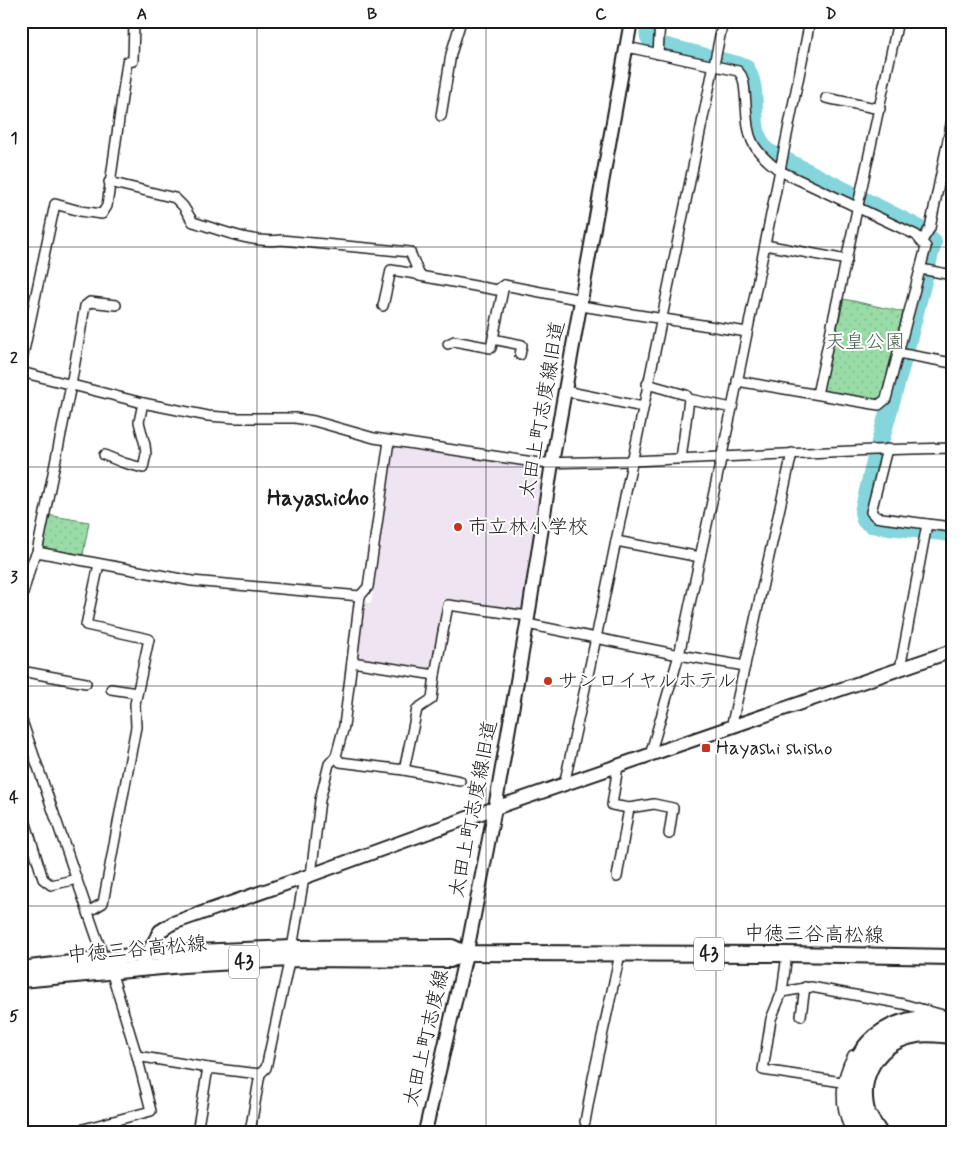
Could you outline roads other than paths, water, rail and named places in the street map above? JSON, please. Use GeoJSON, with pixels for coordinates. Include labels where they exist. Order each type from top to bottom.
{"type":"FeatureCollection","features":[{"type":"Feature","properties":{"kind":"highway"},"geometry":{"type":"LineString","coordinates":[[862,1132],[854,1116],[850,1087],[856,1062],[869,1043],[888,1028],[911,1021],[952,1023]]}},
{"type":"Feature","properties":{"kind":"highway"},"geometry":{"type":"LineString","coordinates":[[878,1132],[867,1113],[863,1090],[868,1069],[880,1052],[898,1039],[917,1034],[952,1035]]}},
{"type":"Feature","properties":{"kind":"main road","name":"中徳三谷高松線"},"geometry":{"type":"LineString","coordinates":[[21,980],[106,967],[147,954],[291,954],[450,960],[465,953],[787,954],[952,957]]}},
{"type":"Feature","properties":{"kind":"main road","name":"中徳三谷高松線"},"geometry":{"type":"LineString","coordinates":[[21,969],[138,968],[291,954]]}},
{"type":"Feature","properties":{"kind":"street"},"geometry":{"type":"LineString","coordinates":[[21,365],[55,204],[80,211],[102,214],[107,206],[127,62],[133,60],[134,21]]}},
{"type":"Feature","properties":{"kind":"street"},"geometry":{"type":"LineString","coordinates":[[441,116],[451,54],[461,21]]}},
{"type":"Feature","properties":{"kind":"street","name":"太田上町志度線旧道"},"geometry":{"type":"LineString","coordinates":[[465,953],[495,808],[528,620],[552,463],[631,21]]}},
{"type":"Feature","properties":{"kind":"street"},"geometry":{"type":"LineString","coordinates":[[659,48],[660,21]]}},
{"type":"Feature","properties":{"kind":"street"},"geometry":{"type":"LineString","coordinates":[[564,785],[723,21]]}},
{"type":"Feature","properties":{"kind":"street"},"geometry":{"type":"LineString","coordinates":[[650,755],[679,655],[732,408],[810,21]]}},
{"type":"Feature","properties":{"kind":"street"},"geometry":{"type":"LineString","coordinates":[[817,394],[898,21]]}},
{"type":"Feature","properties":{"kind":"street"},"geometry":{"type":"LineString","coordinates":[[627,46],[659,48],[715,61],[738,71],[742,75],[749,134],[752,144],[763,158],[782,163],[860,201],[923,239],[926,247],[925,270],[902,354],[886,399],[878,405],[737,381]]}},
{"type":"Feature","properties":{"kind":"street"},"geometry":{"type":"LineString","coordinates":[[826,98],[880,109]]}},
{"type":"Feature","properties":{"kind":"street"},"geometry":{"type":"LineString","coordinates":[[923,239],[930,228],[952,120]]}},
{"type":"Feature","properties":{"kind":"street"},"geometry":{"type":"LineString","coordinates":[[110,182],[175,198],[194,222],[267,242],[281,240],[410,252],[420,276]]}},
{"type":"Feature","properties":{"kind":"street"},"geometry":{"type":"LineString","coordinates":[[765,245],[847,260]]}},
{"type":"Feature","properties":{"kind":"street"},"geometry":{"type":"LineString","coordinates":[[383,306],[391,270],[497,290],[504,286],[662,319],[747,332]]}},
{"type":"Feature","properties":{"kind":"street"},"geometry":{"type":"LineString","coordinates":[[925,270],[952,275]]}},
{"type":"Feature","properties":{"kind":"street"},"geometry":{"type":"LineString","coordinates":[[448,344],[454,341],[491,348],[504,286]]}},
{"type":"Feature","properties":{"kind":"street"},"geometry":{"type":"LineString","coordinates":[[21,601],[31,565],[37,552],[71,386],[85,306],[90,302],[116,305]]}},
{"type":"Feature","properties":{"kind":"street"},"geometry":{"type":"LineString","coordinates":[[493,339],[522,345],[520,355]]}},
{"type":"Feature","properties":{"kind":"street"},"geometry":{"type":"LineString","coordinates":[[902,354],[952,363]]}},
{"type":"Feature","properties":{"kind":"street"},"geometry":{"type":"LineString","coordinates":[[21,372],[143,403],[208,416],[295,418],[314,421],[389,441],[552,463],[952,448]]}},
{"type":"Feature","properties":{"kind":"street"},"geometry":{"type":"LineString","coordinates":[[648,384],[686,395],[689,399],[732,408]]}},
{"type":"Feature","properties":{"kind":"street"},"geometry":{"type":"LineString","coordinates":[[565,391],[643,407]]}},
{"type":"Feature","properties":{"kind":"street"},"geometry":{"type":"LineString","coordinates":[[681,459],[689,399]]}},
{"type":"Feature","properties":{"kind":"street"},"geometry":{"type":"LineString","coordinates":[[104,455],[143,468],[146,454],[139,422],[143,403]]}},
{"type":"Feature","properties":{"kind":"street"},"geometry":{"type":"LineString","coordinates":[[250,1132],[260,1074],[266,1068],[291,954],[320,800],[329,764],[336,756],[344,726],[360,596],[368,587],[389,441]]}},
{"type":"Feature","properties":{"kind":"street"},"geometry":{"type":"LineString","coordinates":[[881,450],[871,512],[876,517],[926,528],[952,527]]}},
{"type":"Feature","properties":{"kind":"street"},"geometry":{"type":"LineString","coordinates":[[731,728],[792,453]]}},
{"type":"Feature","properties":{"kind":"street"},"geometry":{"type":"LineString","coordinates":[[900,669],[926,528]]}},
{"type":"Feature","properties":{"kind":"street"},"geometry":{"type":"LineString","coordinates":[[616,541],[700,557]]}},
{"type":"Feature","properties":{"kind":"street"},"geometry":{"type":"LineString","coordinates":[[37,552],[192,581],[360,596]]}},
{"type":"Feature","properties":{"kind":"street"},"geometry":{"type":"LineString","coordinates":[[88,912],[103,903],[136,727],[135,704],[149,639],[86,625],[99,564]]}},
{"type":"Feature","properties":{"kind":"street"},"geometry":{"type":"LineString","coordinates":[[404,770],[416,709],[432,700],[448,605],[528,620],[596,638],[745,666]]}},
{"type":"Feature","properties":{"kind":"street"},"geometry":{"type":"LineString","coordinates":[[138,968],[160,931],[173,922],[495,808],[952,651]]}},
{"type":"Feature","properties":{"kind":"street"},"geometry":{"type":"LineString","coordinates":[[352,662],[435,675]]}},
{"type":"Feature","properties":{"kind":"street"},"geometry":{"type":"LineString","coordinates":[[21,671],[86,683]]}},
{"type":"Feature","properties":{"kind":"street"},"geometry":{"type":"LineString","coordinates":[[111,689],[137,694]]}},
{"type":"Feature","properties":{"kind":"street"},"geometry":{"type":"LineString","coordinates":[[21,718],[137,1056],[151,1111],[72,1132]]}},
{"type":"Feature","properties":{"kind":"street"},"geometry":{"type":"LineString","coordinates":[[336,756],[340,762],[404,770],[460,781]]}},
{"type":"Feature","properties":{"kind":"street"},"geometry":{"type":"LineString","coordinates":[[618,766],[612,805],[629,808],[654,804],[673,808],[669,834]]}},
{"type":"Feature","properties":{"kind":"street"},"geometry":{"type":"LineString","coordinates":[[21,808],[43,879],[51,885],[77,879]]}},
{"type":"Feature","properties":{"kind":"street"},"geometry":{"type":"LineString","coordinates":[[617,877],[629,808]]}},
{"type":"Feature","properties":{"kind":"street","name":"太田上町志度線"},"geometry":{"type":"LineString","coordinates":[[425,1132],[465,953]]}},
{"type":"Feature","properties":{"kind":"street"},"geometry":{"type":"LineString","coordinates":[[585,1122],[620,954]]}},
{"type":"Feature","properties":{"kind":"street"},"geometry":{"type":"LineString","coordinates":[[787,954],[782,992],[771,1019],[763,1070],[842,1082]]}},
{"type":"Feature","properties":{"kind":"street"},"geometry":{"type":"LineString","coordinates":[[782,992],[811,987],[903,1004],[952,1017]]}},
{"type":"Feature","properties":{"kind":"street"},"geometry":{"type":"LineString","coordinates":[[801,1016],[804,988]]}},
{"type":"Feature","properties":{"kind":"street"},"geometry":{"type":"LineString","coordinates":[[851,1132],[842,1102],[842,1082],[846,1067],[857,1048],[878,1028],[894,1020],[916,1014],[934,1013]]}},
{"type":"Feature","properties":{"kind":"street"},"geometry":{"type":"LineString","coordinates":[[137,1056],[208,1068],[260,1074]]}},
{"type":"Feature","properties":{"kind":"street"},"geometry":{"type":"LineString","coordinates":[[197,1132],[208,1068]]}},
{"type":"Feature","properties":{"kind":"waterway"},"geometry":{"type":"LineString","coordinates":[[650,21],[649,38],[658,44],[745,67],[750,77],[754,98],[756,131],[766,151],[918,228],[933,242],[863,512],[865,520],[871,524],[952,533]]}},
{"type":"Feature","properties":{"kind":"place","name":"市立林小学校"},"geometry":{"type":"Point","coordinates":[458,527]}},
{"type":"Feature","properties":{"kind":"place","name":"サンロイヤルホテル"},"geometry":{"type":"Point","coordinates":[548,681]}},
{"type":"Feature","properties":{"kind":"place","name":"Hayashi shisho"},"geometry":{"type":"Point","coordinates":[706,748]}},
{"type":"Feature","properties":{"kind":"district","name":"Hayashicho"},"geometry":{"type":"Point","coordinates":[318,499]}},
{"type":"Feature","properties":{"kind":"park label","name":"天皇公園"},"geometry":{"type":"Point","coordinates":[865,342]}}]}
